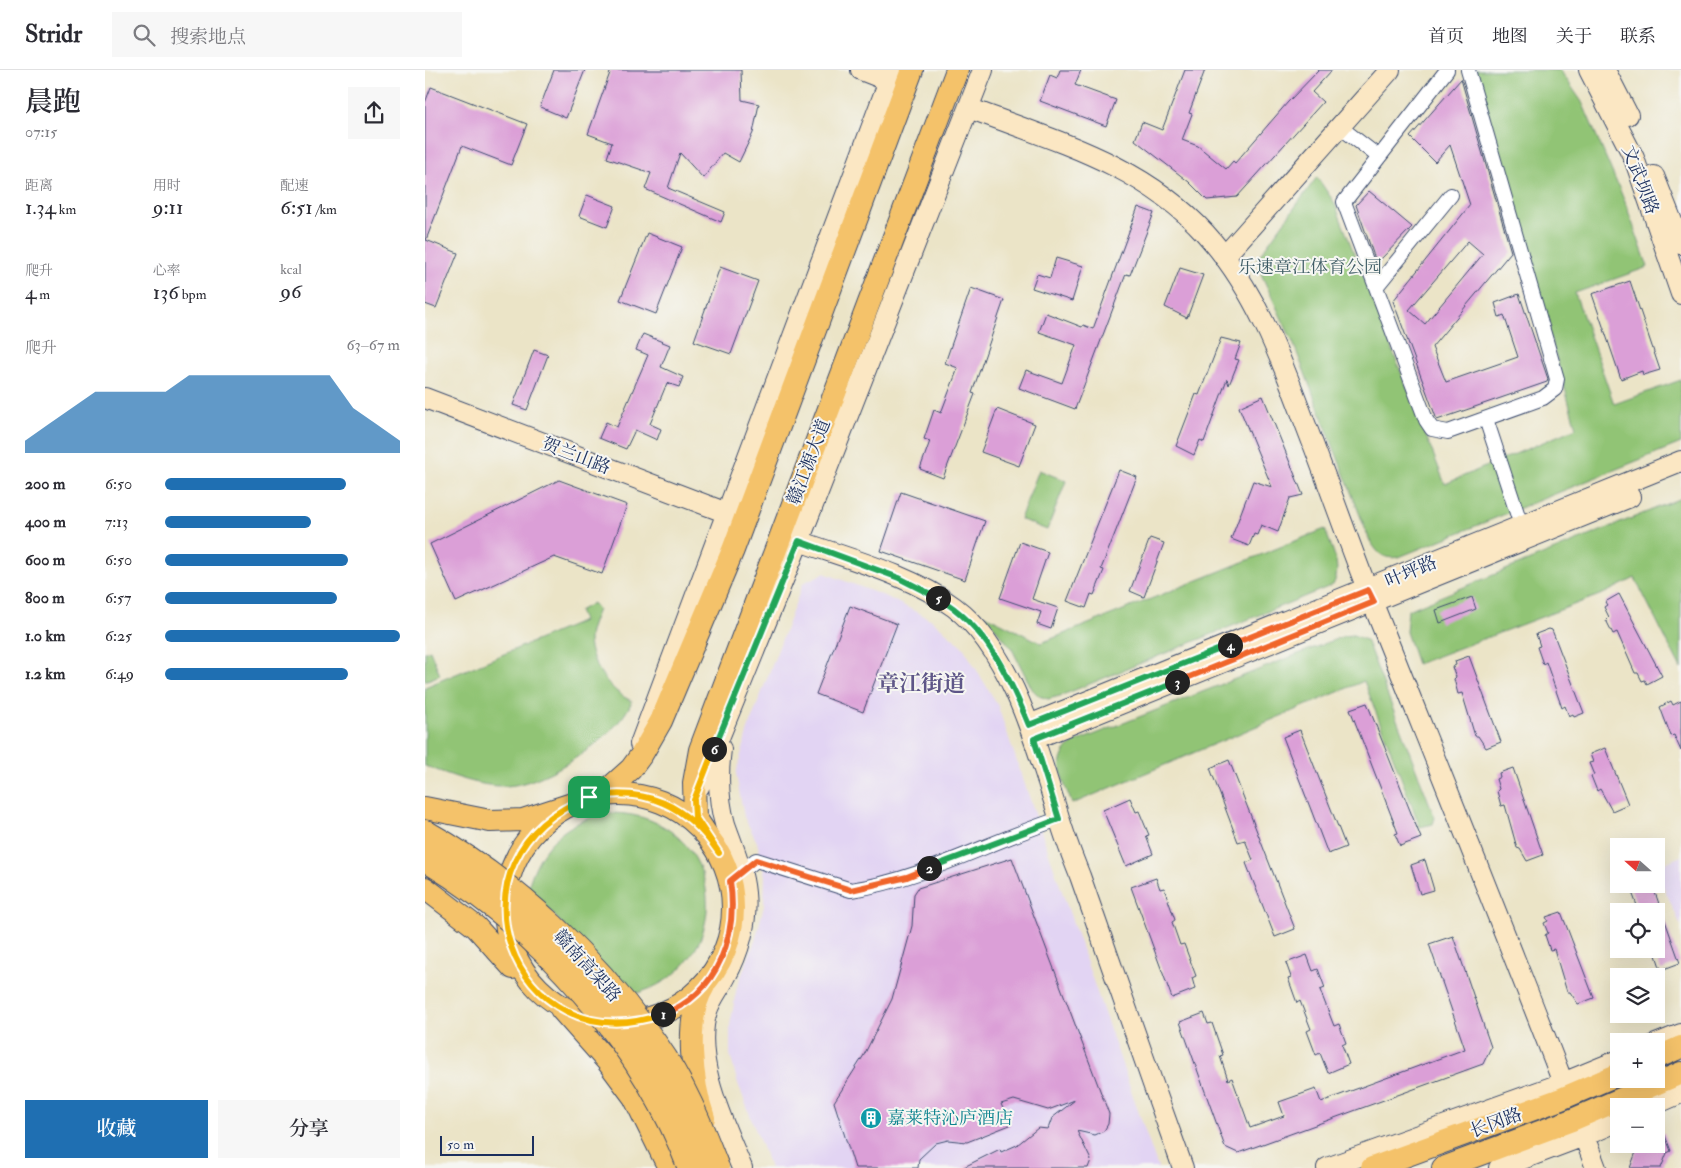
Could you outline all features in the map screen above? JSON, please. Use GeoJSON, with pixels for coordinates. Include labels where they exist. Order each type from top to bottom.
{"type":"FeatureCollection","features":[{"type":"Feature","properties":{"kind":"highway","name":"赣南高架路"},"geometry":{"type":"LineString","coordinates":[[425,833],[477,865],[521,898],[594,970],[656,1046],[679,1085],[716,1168]]}},
{"type":"Feature","properties":{"kind":"highway","name":"赣南高架路"},"geometry":{"type":"LineString","coordinates":[[425,858],[486,898],[524,931],[596,1008],[639,1064],[667,1114],[691,1168]]}},
{"type":"Feature","properties":{"kind":"main road"},"geometry":{"type":"LineString","coordinates":[[425,808],[448,814],[509,822],[603,794],[631,769],[653,738],[733,550],[912,70]]}},
{"type":"Feature","properties":{"kind":"main road","name":"赣江源大道"},"geometry":{"type":"LineString","coordinates":[[719,853],[695,817],[696,766],[705,733],[957,70]]}},
{"type":"Feature","properties":{"kind":"main road"},"geometry":{"type":"LineString","coordinates":[[532,984],[519,966],[507,934],[504,906],[506,886],[513,865],[531,836],[551,816],[579,801],[610,794],[632,794],[653,799],[673,807],[691,819],[707,835],[736,877],[732,926],[726,947],[717,967],[699,994],[693,1054],[696,1084],[703,1113],[723,1168]]}},
{"type":"Feature","properties":{"kind":"main road"},"geometry":{"type":"LineString","coordinates":[[425,888],[475,927],[509,965],[557,1006],[608,1062],[645,1116],[669,1168]]}},
{"type":"Feature","properties":{"kind":"main road"},"geometry":{"type":"LineString","coordinates":[[557,1006],[578,1016],[600,1022],[623,1023],[645,1020],[667,1013],[686,1001],[703,986],[717,967]]}},
{"type":"Feature","properties":{"kind":"main road"},"geometry":{"type":"LineString","coordinates":[[1665,1054],[1681,1047]]}},
{"type":"Feature","properties":{"kind":"main road","name":"长冈路"},"geometry":{"type":"LineString","coordinates":[[1443,1168],[1572,1120],[1681,1073]]}},
{"type":"Feature","properties":{"kind":"main road","name":"长冈路"},"geometry":{"type":"LineString","coordinates":[[1372,1168],[1561,1099],[1610,1078]]}},
{"type":"Feature","properties":{"kind":"street"},"geometry":{"type":"LineString","coordinates":[[631,769],[891,75],[861,70]]}},
{"type":"Feature","properties":{"kind":"street"},"geometry":{"type":"LineString","coordinates":[[694,800],[799,541],[983,70]]}},
{"type":"Feature","properties":{"kind":"street"},"geometry":{"type":"LineString","coordinates":[[1224,257],[1390,70]]}},
{"type":"Feature","properties":{"kind":"street"},"geometry":{"type":"LineString","coordinates":[[1447,70],[1344,202],[1425,420],[1432,429],[1448,432],[1549,395],[1555,389],[1557,379],[1467,70]]}},
{"type":"Feature","properties":{"kind":"street","name":"文武坝路"},"geometry":{"type":"LineString","coordinates":[[1589,70],[1634,158],[1681,294]]}},
{"type":"Feature","properties":{"kind":"street","name":"文武坝路"},"geometry":{"type":"LineString","coordinates":[[1605,70],[1645,152],[1681,244]]}},
{"type":"Feature","properties":{"kind":"street"},"geometry":{"type":"LineString","coordinates":[[969,108],[1101,158],[1150,184],[1205,232],[1245,286],[1275,341],[1371,596],[1485,881],[1563,1083]]}},
{"type":"Feature","properties":{"kind":"street"},"geometry":{"type":"LineString","coordinates":[[1339,127],[1379,157]]}},
{"type":"Feature","properties":{"kind":"street"},"geometry":{"type":"LineString","coordinates":[[1376,287],[1451,195]]}},
{"type":"Feature","properties":{"kind":"street","name":"贺兰山路"},"geometry":{"type":"LineString","coordinates":[[425,398],[727,513]]}},
{"type":"Feature","properties":{"kind":"street"},"geometry":{"type":"LineString","coordinates":[[1486,418],[1523,525]]}},
{"type":"Feature","properties":{"kind":"street","name":"叶坪路"},"geometry":{"type":"LineString","coordinates":[[1371,596],[1523,525],[1681,461]]}},
{"type":"Feature","properties":{"kind":"street","name":"叶坪路"},"geometry":{"type":"LineString","coordinates":[[1032,732],[1371,596],[1681,476]]}},
{"type":"Feature","properties":{"kind":"street"},"geometry":{"type":"LineString","coordinates":[[799,541],[899,578],[954,607],[972,624],[988,645],[1011,683],[1032,732],[1059,819],[1183,1168]]}},
{"type":"Feature","properties":{"kind":"street"},"geometry":{"type":"LineString","coordinates":[[723,728],[719,777],[721,803],[736,877],[745,893],[742,931],[731,966],[707,1012],[704,1031],[705,1054],[715,1100],[743,1168]]}},
{"type":"Feature","properties":{"kind":"street"},"geometry":{"type":"LineString","coordinates":[[736,877],[756,860],[851,890],[865,888],[907,877],[1059,819]]}},
{"type":"Feature","properties":{"kind":"street"},"geometry":{"type":"LineString","coordinates":[[1665,1040],[1681,1034]]}},
{"type":"Feature","properties":{"kind":"street"},"geometry":{"type":"LineString","coordinates":[[1327,1168],[1563,1083],[1610,1064]]}},
{"type":"Feature","properties":{"kind":"street"},"geometry":{"type":"LineString","coordinates":[[1665,1099],[1681,1092]]}},
{"type":"Feature","properties":{"kind":"street"},"geometry":{"type":"LineString","coordinates":[[645,1116],[658,1168]]}},
{"type":"Feature","properties":{"kind":"street"},"geometry":{"type":"LineString","coordinates":[[1499,1168],[1610,1125]]}},
{"type":"Feature","properties":{"kind":"street"},"geometry":{"type":"LineString","coordinates":[[1584,1136],[1596,1168]]}},
{"type":"Feature","properties":{"kind":"shaded area"},"geometry":{"type":"Polygon","coordinates":[[[824,573],[887,597],[932,620],[963,647],[997,704],[1158,1168],[770,1168],[737,1081],[730,1054],[730,1025],[737,987],[755,941],[764,906],[765,876],[757,842],[744,817],[736,774],[748,729],[803,583],[824,573]]]}},
{"type":"Feature","properties":{"kind":"shaded area"},"geometry":{"type":"Polygon","coordinates":[[[1681,856],[1681,926],[1665,890],[1665,863],[1681,856]]]}},
{"type":"Feature","properties":{"kind":"green space","name":"乐速章江体育公园"},"geometry":{"type":"Polygon","coordinates":[[[1475,70],[1560,70],[1582,102],[1625,202],[1648,267],[1575,293],[1614,404],[1681,380],[1681,443],[1393,558],[1381,555],[1370,541],[1294,345],[1262,276],[1257,259],[1317,177],[1334,202],[1445,484],[1576,428],[1475,70]]]}},
{"type":"Feature","properties":{"kind":"green space"},"geometry":{"type":"Polygon","coordinates":[[[1039,470],[1066,481],[1047,530],[1020,519],[1039,470]]]}},
{"type":"Feature","properties":{"kind":"green space"},"geometry":{"type":"Polygon","coordinates":[[[1681,498],[1681,669],[1635,578],[1605,593],[1417,664],[1406,632],[1408,610],[1681,498]]]}},
{"type":"Feature","properties":{"kind":"green space"},"geometry":{"type":"Polygon","coordinates":[[[1325,529],[1333,550],[1337,571],[1333,585],[1060,696],[1048,699],[1039,696],[1032,689],[1012,649],[985,615],[1041,643],[1325,529]]]}},
{"type":"Feature","properties":{"kind":"green space"},"geometry":{"type":"Polygon","coordinates":[[[593,603],[598,609],[589,636],[593,658],[609,684],[624,697],[632,701],[624,715],[612,729],[596,743],[559,768],[522,783],[506,786],[486,785],[425,766],[425,687],[583,621],[579,611],[593,603]]]}},
{"type":"Feature","properties":{"kind":"green space"},"geometry":{"type":"Polygon","coordinates":[[[1353,635],[1366,640],[1369,647],[1435,818],[1433,824],[1420,827],[1364,681],[1072,804],[1063,780],[1060,765],[1066,750],[1073,743],[1344,636],[1353,635]]]}},
{"type":"Feature","properties":{"kind":"green space"},"geometry":{"type":"Polygon","coordinates":[[[430,650],[440,675],[425,681],[425,652],[430,650]]]}},
{"type":"Feature","properties":{"kind":"green space"},"geometry":{"type":"Polygon","coordinates":[[[611,813],[650,820],[679,838],[698,864],[707,895],[704,926],[691,956],[666,980],[630,995],[528,888],[540,859],[557,837],[581,821],[611,813]]]}},
{"type":"Feature","properties":{"kind":"building"},"geometry":{"type":"Polygon","coordinates":[[[554,70],[585,70],[566,118],[540,107],[554,70]]]}},
{"type":"Feature","properties":{"kind":"building"},"geometry":{"type":"Polygon","coordinates":[[[611,70],[741,70],[742,100],[759,104],[753,133],[739,162],[723,153],[703,178],[680,153],[668,188],[725,212],[721,222],[645,189],[651,173],[607,158],[612,143],[588,134],[611,70]]]}},
{"type":"Feature","properties":{"kind":"building"},"geometry":{"type":"Polygon","coordinates":[[[1060,70],[1081,70],[1075,85],[1116,100],[1106,126],[1040,101],[1050,75],[1057,78],[1060,70]]]}},
{"type":"Feature","properties":{"kind":"building"},"geometry":{"type":"Polygon","coordinates":[[[1185,70],[1205,70],[1189,113],[1192,114],[1182,140],[1198,146],[1226,169],[1233,161],[1235,163],[1288,102],[1319,70],[1332,70],[1312,92],[1323,102],[1237,197],[1207,200],[1189,182],[1135,140],[1142,122],[1162,130],[1185,70]]]}},
{"type":"Feature","properties":{"kind":"building"},"geometry":{"type":"Polygon","coordinates":[[[1461,79],[1511,252],[1432,347],[1446,382],[1518,357],[1504,315],[1499,317],[1495,303],[1519,294],[1548,379],[1547,382],[1437,420],[1393,301],[1470,205],[1450,145],[1435,162],[1410,137],[1461,79]],[[1468,241],[1409,310],[1425,324],[1483,254],[1468,241]]]}},
{"type":"Feature","properties":{"kind":"building"},"geometry":{"type":"Polygon","coordinates":[[[431,87],[527,124],[511,165],[462,146],[426,240],[458,253],[436,308],[425,304],[425,103],[431,87]]]}},
{"type":"Feature","properties":{"kind":"building"},"geometry":{"type":"Polygon","coordinates":[[[1369,191],[1412,227],[1380,260],[1375,259],[1356,205],[1369,191]]]}},
{"type":"Feature","properties":{"kind":"building"},"geometry":{"type":"Polygon","coordinates":[[[587,195],[615,206],[607,227],[579,216],[587,195]]]}},
{"type":"Feature","properties":{"kind":"building"},"geometry":{"type":"Polygon","coordinates":[[[1138,207],[1154,213],[1130,275],[1126,274],[1075,409],[1019,388],[1026,370],[1062,383],[1076,345],[1039,332],[1046,313],[1082,327],[1083,325],[1093,329],[1138,207]]]}},
{"type":"Feature","properties":{"kind":"building"},"geometry":{"type":"Polygon","coordinates":[[[647,233],[682,247],[656,314],[620,300],[647,233]]]}},
{"type":"Feature","properties":{"kind":"building"},"geometry":{"type":"Polygon","coordinates":[[[1056,258],[1083,266],[1072,301],[1032,288],[1037,274],[1050,278],[1056,258]]]}},
{"type":"Feature","properties":{"kind":"building"},"geometry":{"type":"Polygon","coordinates":[[[720,267],[758,281],[731,354],[694,341],[720,267]]]}},
{"type":"Feature","properties":{"kind":"building"},"geometry":{"type":"Polygon","coordinates":[[[1180,268],[1203,275],[1187,318],[1165,307],[1180,268]]]}},
{"type":"Feature","properties":{"kind":"building"},"geometry":{"type":"Polygon","coordinates":[[[1630,281],[1660,370],[1643,375],[1642,371],[1621,379],[1592,294],[1630,281]]]}},
{"type":"Feature","properties":{"kind":"building"},"geometry":{"type":"Polygon","coordinates":[[[971,288],[1004,300],[972,393],[975,394],[943,478],[920,469],[930,441],[924,439],[934,410],[941,413],[958,368],[945,363],[971,288]]]}},
{"type":"Feature","properties":{"kind":"building"},"geometry":{"type":"Polygon","coordinates":[[[643,334],[670,345],[661,367],[683,377],[679,387],[667,383],[650,424],[661,429],[657,440],[635,430],[626,449],[599,438],[606,422],[617,427],[648,355],[636,350],[643,334]]]}},
{"type":"Feature","properties":{"kind":"building"},"geometry":{"type":"Polygon","coordinates":[[[1221,338],[1241,343],[1235,359],[1239,360],[1229,385],[1227,379],[1204,442],[1200,440],[1194,455],[1176,446],[1196,394],[1199,395],[1221,338]]]}},
{"type":"Feature","properties":{"kind":"building"},"geometry":{"type":"Polygon","coordinates":[[[534,350],[548,355],[527,410],[513,405],[534,350]]]}},
{"type":"Feature","properties":{"kind":"building"},"geometry":{"type":"Polygon","coordinates":[[[1263,396],[1303,495],[1290,498],[1278,532],[1261,525],[1257,535],[1254,534],[1249,546],[1231,539],[1253,481],[1272,487],[1239,407],[1263,396]]]}},
{"type":"Feature","properties":{"kind":"building"},"geometry":{"type":"Polygon","coordinates":[[[997,409],[1035,424],[1019,466],[981,452],[997,409]]]}},
{"type":"Feature","properties":{"kind":"building"},"geometry":{"type":"Polygon","coordinates":[[[1119,470],[1137,477],[1101,569],[1104,570],[1094,595],[1091,594],[1086,608],[1067,601],[1119,470]]]}},
{"type":"Feature","properties":{"kind":"building"},"geometry":{"type":"Polygon","coordinates":[[[559,480],[627,505],[602,574],[554,557],[456,602],[430,544],[559,480]]]}},
{"type":"Feature","properties":{"kind":"building"},"geometry":{"type":"Polygon","coordinates":[[[901,492],[985,521],[965,580],[881,551],[901,492]]]}},
{"type":"Feature","properties":{"kind":"building"},"geometry":{"type":"Polygon","coordinates":[[[1150,538],[1164,543],[1144,597],[1130,591],[1150,538]]]}},
{"type":"Feature","properties":{"kind":"building"},"geometry":{"type":"Polygon","coordinates":[[[1020,542],[1048,552],[1032,599],[1058,608],[1051,629],[1037,624],[1041,612],[1000,598],[1020,542]]]}},
{"type":"Feature","properties":{"kind":"building"},"geometry":{"type":"Polygon","coordinates":[[[1619,594],[1662,676],[1647,684],[1645,680],[1642,681],[1638,673],[1635,673],[1617,632],[1613,634],[1606,620],[1609,617],[1604,607],[1607,605],[1605,602],[1619,594]]]}},
{"type":"Feature","properties":{"kind":"building"},"geometry":{"type":"Polygon","coordinates":[[[1472,597],[1476,609],[1440,623],[1436,610],[1472,597]]]}},
{"type":"Feature","properties":{"kind":"building"},"geometry":{"type":"Polygon","coordinates":[[[850,606],[897,624],[863,712],[816,694],[850,606]]]}},
{"type":"Feature","properties":{"kind":"building"},"geometry":{"type":"Polygon","coordinates":[[[1549,629],[1552,630],[1584,713],[1574,717],[1573,714],[1569,716],[1565,706],[1562,708],[1546,662],[1543,664],[1537,647],[1540,646],[1536,634],[1549,629]]]}},
{"type":"Feature","properties":{"kind":"building"},"geometry":{"type":"Polygon","coordinates":[[[1469,656],[1501,742],[1486,748],[1478,736],[1475,736],[1462,693],[1458,694],[1454,679],[1456,677],[1452,667],[1456,665],[1455,661],[1469,656]]]}},
{"type":"Feature","properties":{"kind":"building"},"geometry":{"type":"Polygon","coordinates":[[[1671,701],[1673,705],[1681,701],[1681,751],[1674,735],[1671,736],[1660,707],[1671,701]]]}},
{"type":"Feature","properties":{"kind":"building"},"geometry":{"type":"Polygon","coordinates":[[[1367,703],[1421,838],[1400,846],[1395,834],[1398,833],[1350,709],[1367,703]]]}},
{"type":"Feature","properties":{"kind":"building"},"geometry":{"type":"Polygon","coordinates":[[[1300,730],[1346,847],[1328,854],[1283,737],[1300,730]]]}},
{"type":"Feature","properties":{"kind":"building"},"geometry":{"type":"Polygon","coordinates":[[[1605,748],[1628,804],[1612,811],[1600,789],[1597,791],[1591,776],[1594,775],[1589,763],[1593,762],[1590,754],[1605,748]]]}},
{"type":"Feature","properties":{"kind":"building"},"geometry":{"type":"Polygon","coordinates":[[[1229,760],[1295,929],[1275,937],[1246,863],[1253,860],[1245,840],[1238,842],[1210,768],[1229,760]]]}},
{"type":"Feature","properties":{"kind":"building"},"geometry":{"type":"Polygon","coordinates":[[[1513,768],[1543,855],[1527,861],[1520,849],[1517,848],[1505,805],[1501,806],[1497,791],[1499,789],[1496,779],[1500,777],[1499,773],[1513,768]]]}},
{"type":"Feature","properties":{"kind":"building"},"geometry":{"type":"Polygon","coordinates":[[[1130,798],[1136,812],[1139,811],[1149,835],[1146,836],[1153,854],[1126,866],[1103,810],[1130,798]]]}},
{"type":"Feature","properties":{"kind":"building"},"geometry":{"type":"Polygon","coordinates":[[[1012,858],[1109,1114],[1108,1124],[1104,1131],[1095,1135],[1077,1131],[1091,1160],[1088,1168],[962,1168],[1000,1149],[1001,1152],[1017,1145],[1038,1128],[1048,1129],[1052,1118],[1075,1100],[1048,1110],[1014,1100],[1001,1104],[1010,1125],[967,1142],[948,1140],[936,1143],[919,1159],[918,1168],[855,1168],[834,1102],[864,1055],[892,999],[912,926],[914,894],[918,888],[1012,858]]]}},
{"type":"Feature","properties":{"kind":"building"},"geometry":{"type":"Polygon","coordinates":[[[1425,860],[1434,890],[1420,894],[1411,865],[1425,860]]]}},
{"type":"Feature","properties":{"kind":"building"},"geometry":{"type":"Polygon","coordinates":[[[1156,878],[1160,889],[1164,888],[1175,920],[1172,922],[1180,945],[1184,944],[1196,976],[1192,978],[1195,989],[1172,998],[1131,887],[1156,878]]]}},
{"type":"Feature","properties":{"kind":"building"},"geometry":{"type":"Polygon","coordinates":[[[1632,893],[1655,893],[1659,903],[1636,903],[1632,893]]]}},
{"type":"Feature","properties":{"kind":"building"},"geometry":{"type":"Polygon","coordinates":[[[1561,912],[1594,998],[1578,1004],[1570,992],[1567,992],[1554,949],[1550,950],[1545,935],[1548,933],[1544,923],[1548,921],[1546,917],[1561,912]]]}},
{"type":"Feature","properties":{"kind":"building"},"geometry":{"type":"Polygon","coordinates":[[[1665,921],[1680,963],[1665,969],[1660,968],[1657,958],[1665,958],[1665,921]]]}},
{"type":"Feature","properties":{"kind":"building"},"geometry":{"type":"Polygon","coordinates":[[[1453,936],[1491,1047],[1483,1064],[1238,1153],[1225,1147],[1180,1022],[1204,1013],[1208,1024],[1212,1023],[1223,1055],[1220,1056],[1228,1080],[1232,1078],[1250,1128],[1284,1116],[1279,1102],[1316,1089],[1321,1102],[1465,1049],[1429,944],[1453,936]]]}},
{"type":"Feature","properties":{"kind":"building"},"geometry":{"type":"Polygon","coordinates":[[[1307,955],[1313,971],[1318,969],[1325,988],[1320,990],[1334,1026],[1339,1024],[1346,1043],[1342,1045],[1349,1064],[1328,1073],[1320,1053],[1316,1055],[1307,1031],[1311,1029],[1300,1001],[1297,1003],[1288,978],[1291,977],[1286,963],[1307,955]]]}},
{"type":"Feature","properties":{"kind":"building"},"geometry":{"type":"Polygon","coordinates":[[[1665,1136],[1671,1151],[1667,1153],[1661,1168],[1630,1168],[1636,1153],[1665,1153],[1665,1136]]]}},
{"type":"Feature","properties":{"kind":"place","name":"嘉莱特沁庐酒店"},"geometry":{"type":"Point","coordinates":[871,1118]}},
{"type":"Feature","properties":{"kind":"district","name":"章江街道"},"geometry":{"type":"Point","coordinates":[921,684]}},
{"type":"Feature","properties":{"kind":"route"},"geometry":{"type":"LineString","coordinates":[[589,797],[568,805],[551,816],[535,830],[522,847],[506,886],[504,906],[511,948],[519,966],[532,984],[557,1006],[578,1016],[600,1022],[623,1023],[645,1020],[667,1013],[686,1001],[703,986],[717,967],[726,947],[732,926],[733,903],[730,881],[756,860],[851,890],[907,877],[1059,819],[1034,739],[1374,602],[1368,590],[1029,725],[1011,683],[988,645],[972,624],[954,607],[899,578],[799,541],[694,800],[695,817],[719,853],[707,835],[691,819],[673,807],[653,799],[632,794],[610,794],[589,797]]}}]}
